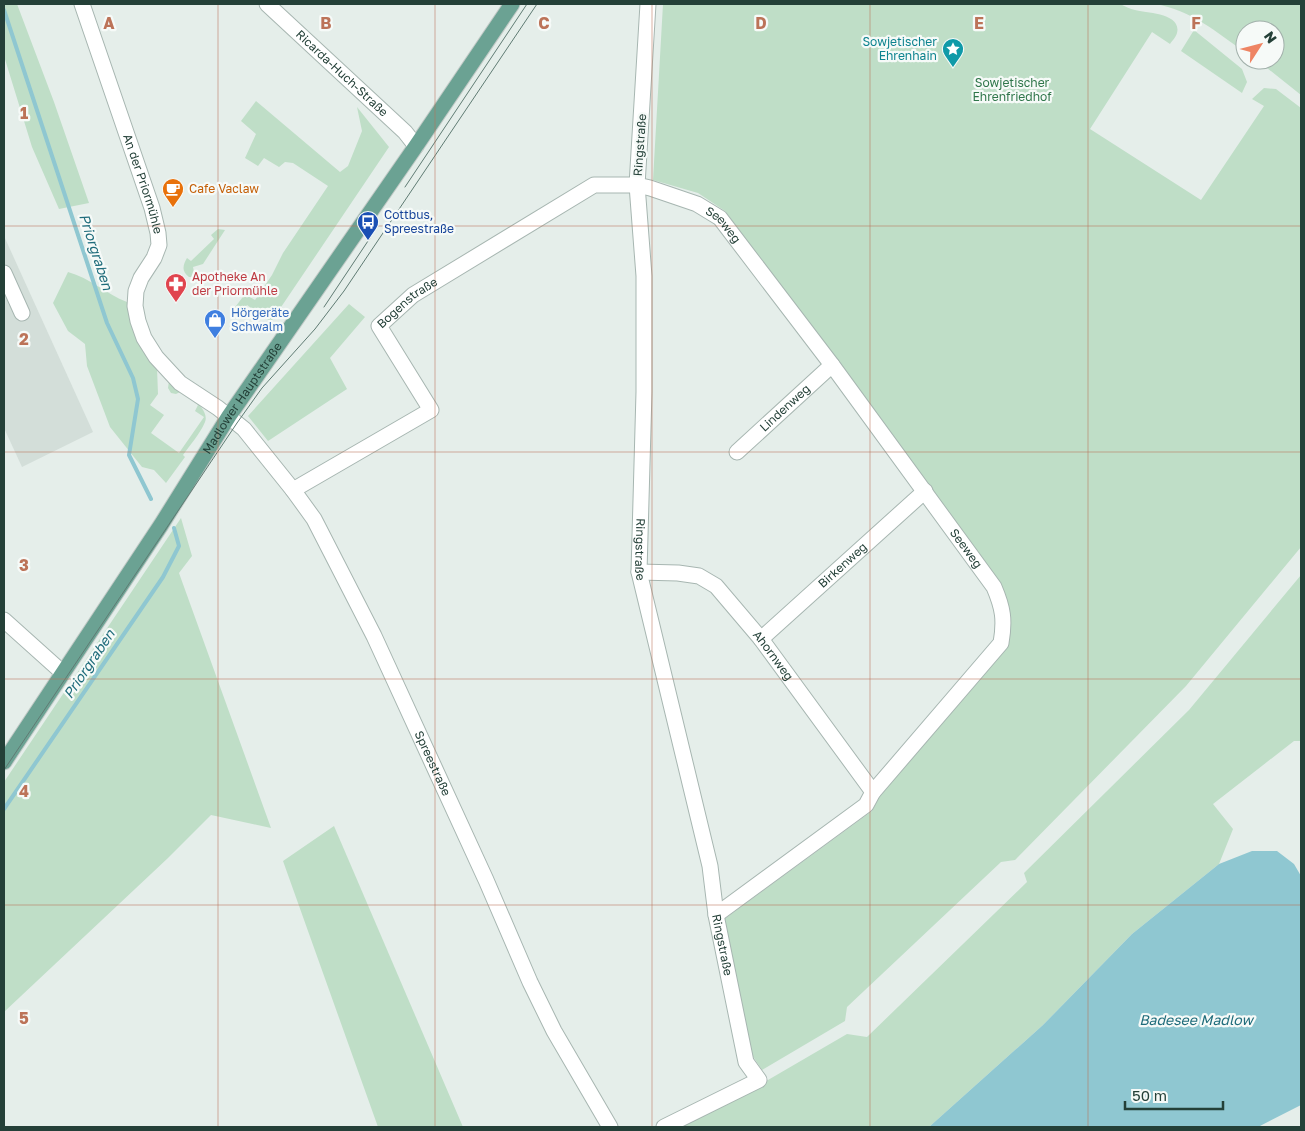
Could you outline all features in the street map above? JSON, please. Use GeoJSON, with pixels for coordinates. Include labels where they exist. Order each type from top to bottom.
{"type":"FeatureCollection","features":[{"type":"Feature","properties":{"kind":"main road","name":"Madlower Hauptstraße"},"geometry":{"type":"LineString","coordinates":[[4,762],[161,525],[229,416],[512,4]]}},
{"type":"Feature","properties":{"kind":"street","name":"An der Priormühle"},"geometry":{"type":"LineString","coordinates":[[82,4],[152,208],[158,233],[159,245],[136,291],[135,306],[144,338],[165,367],[180,383],[229,416]]}},
{"type":"Feature","properties":{"kind":"street","name":"Ricarda-Huch-Straße"},"geometry":{"type":"LineString","coordinates":[[267,4],[405,132],[416,146]]}},
{"type":"Feature","properties":{"kind":"street","name":"Ringstraße"},"geometry":{"type":"LineString","coordinates":[[648,4],[637,185],[644,295],[644,392],[639,572],[710,866],[716,915],[746,1062],[759,1080],[664,1127]]}},
{"type":"Feature","properties":{"kind":"street","name":"Bogenstraße"},"geometry":{"type":"LineString","coordinates":[[293,490],[431,410],[380,326],[413,295],[594,185],[637,185]]}},
{"type":"Feature","properties":{"kind":"street","name":"Seeweg"},"geometry":{"type":"LineString","coordinates":[[637,185],[697,204],[720,218],[832,365],[994,587],[1002,607],[1004,624],[1001,643],[873,792],[866,805],[716,915]]}},
{"type":"Feature","properties":{"kind":"street"},"geometry":{"type":"LineString","coordinates":[[4,272],[22,313]]}},
{"type":"Feature","properties":{"kind":"street","name":"Lindenweg"},"geometry":{"type":"LineString","coordinates":[[737,452],[832,365]]}},
{"type":"Feature","properties":{"kind":"street","name":"Spreestraße"},"geometry":{"type":"LineString","coordinates":[[229,416],[244,429],[314,519],[372,632],[486,880],[530,982],[554,1031],[610,1127]]}},
{"type":"Feature","properties":{"kind":"street","name":"Birkenweg"},"geometry":{"type":"LineString","coordinates":[[761,639],[925,491]]}},
{"type":"Feature","properties":{"kind":"street","name":"Ahornweg"},"geometry":{"type":"LineString","coordinates":[[639,572],[678,573],[699,576],[716,586],[761,639],[873,792]]}},
{"type":"Feature","properties":{"kind":"street"},"geometry":{"type":"LineString","coordinates":[[4,620],[64,673]]}},
{"type":"Feature","properties":{"kind":"shaded area"},"geometry":{"type":"Polygon","coordinates":[[[4,236],[93,432],[22,467],[4,428],[4,236]]]}},
{"type":"Feature","properties":{"kind":"green space"},"geometry":{"type":"Polygon","coordinates":[[[4,4],[17,4],[89,203],[59,209],[32,147],[4,56],[4,4]]]}},
{"type":"Feature","properties":{"kind":"green space","name":"Sowjetischer Ehrenfriedhof"},"geometry":{"type":"Polygon","coordinates":[[[663,4],[1120,4],[1133,10],[1162,15],[1174,21],[1177,26],[1175,37],[1170,44],[1152,32],[1090,129],[1201,200],[1264,106],[1252,99],[1264,88],[1276,89],[1301,108],[1301,547],[1186,686],[1015,860],[1001,862],[847,1007],[845,1021],[762,1070],[752,1055],[723,920],[872,811],[880,796],[1006,646],[1009,608],[1000,582],[725,211],[698,193],[653,180],[663,4]]]}},
{"type":"Feature","properties":{"kind":"green space"},"geometry":{"type":"Polygon","coordinates":[[[1155,4],[1301,4],[1301,95],[1270,70],[1285,70],[1285,20],[1235,20],[1235,45],[1192,17],[1155,4]]]}},
{"type":"Feature","properties":{"kind":"green space"},"geometry":{"type":"Polygon","coordinates":[[[1194,30],[1235,63],[1235,70],[1242,70],[1247,82],[1242,93],[1181,51],[1194,30]]]}},
{"type":"Feature","properties":{"kind":"green space"},"geometry":{"type":"Polygon","coordinates":[[[256,101],[340,172],[348,166],[362,131],[357,107],[389,147],[271,322],[247,305],[240,315],[233,310],[245,294],[255,300],[272,275],[283,253],[328,186],[293,163],[285,162],[279,167],[264,158],[258,166],[245,158],[256,134],[241,121],[256,101]]]}},
{"type":"Feature","properties":{"kind":"green space"},"geometry":{"type":"Polygon","coordinates":[[[218,229],[225,230],[203,264],[193,267],[195,277],[189,277],[184,268],[187,258],[191,261],[214,239],[211,235],[218,229]]]}},
{"type":"Feature","properties":{"kind":"green space"},"geometry":{"type":"Polygon","coordinates":[[[68,272],[84,278],[127,302],[132,322],[157,368],[158,394],[150,405],[164,415],[151,433],[179,453],[204,417],[195,411],[198,405],[180,392],[176,394],[171,393],[168,388],[169,381],[193,399],[203,410],[206,416],[198,435],[183,455],[185,457],[166,483],[154,470],[142,467],[110,427],[87,366],[85,344],[68,331],[53,303],[68,272]]]}},
{"type":"Feature","properties":{"kind":"green space"},"geometry":{"type":"Polygon","coordinates":[[[349,304],[365,317],[330,358],[347,389],[268,441],[248,416],[349,304]]]}},
{"type":"Feature","properties":{"kind":"green space"},"geometry":{"type":"Polygon","coordinates":[[[181,518],[192,556],[179,573],[271,828],[211,815],[168,858],[4,1012],[4,782],[181,518]]]}},
{"type":"Feature","properties":{"kind":"green space"},"geometry":{"type":"Polygon","coordinates":[[[1301,575],[1301,741],[1294,741],[1213,804],[1233,829],[1219,864],[1132,934],[1043,1025],[929,1127],[675,1127],[768,1080],[847,1034],[867,1037],[1027,882],[1024,873],[1189,710],[1301,575]]]}},
{"type":"Feature","properties":{"kind":"green space"},"geometry":{"type":"Polygon","coordinates":[[[334,826],[463,1127],[378,1127],[283,861],[334,826]]]}},
{"type":"Feature","properties":{"kind":"water","name":"Badesee Madlow"},"geometry":{"type":"Polygon","coordinates":[[[1252,851],[1277,851],[1294,864],[1301,876],[1301,1105],[1258,1127],[929,1127],[1043,1025],[1132,934],[1219,864],[1252,851]]]}},
{"type":"Feature","properties":{"kind":"waterway","name":"Priorgraben"},"geometry":{"type":"LineString","coordinates":[[4,10],[107,323],[133,378],[138,399],[129,455],[151,499]]}},
{"type":"Feature","properties":{"kind":"waterway","name":"Priorgraben"},"geometry":{"type":"LineString","coordinates":[[4,809],[163,577],[179,546],[174,528]]}},
{"type":"Feature","properties":{"kind":"tram line"},"geometry":{"type":"LineString","coordinates":[[405,187],[527,4]]}},
{"type":"Feature","properties":{"kind":"tram line"},"geometry":{"type":"LineString","coordinates":[[4,770],[237,423],[262,388],[315,329],[344,291],[537,4]]}},
{"type":"Feature","properties":{"kind":"tram line"},"geometry":{"type":"LineString","coordinates":[[324,307],[370,238]]}},
{"type":"Feature","properties":{"kind":"place","name":"Sowjetischer Ehrenhain"},"geometry":{"type":"Point","coordinates":[953,68]}},
{"type":"Feature","properties":{"kind":"place","name":"Cafe Vaclaw"},"geometry":{"type":"Point","coordinates":[173,208]}},
{"type":"Feature","properties":{"kind":"place","name":"Cottbus, Spreestraße"},"geometry":{"type":"Point","coordinates":[368,241]}},
{"type":"Feature","properties":{"kind":"place","name":"Apotheke An der Priormühle"},"geometry":{"type":"Point","coordinates":[176,303]}},
{"type":"Feature","properties":{"kind":"place","name":"Hörgeräte Schwalm"},"geometry":{"type":"Point","coordinates":[215,339]}}]}
